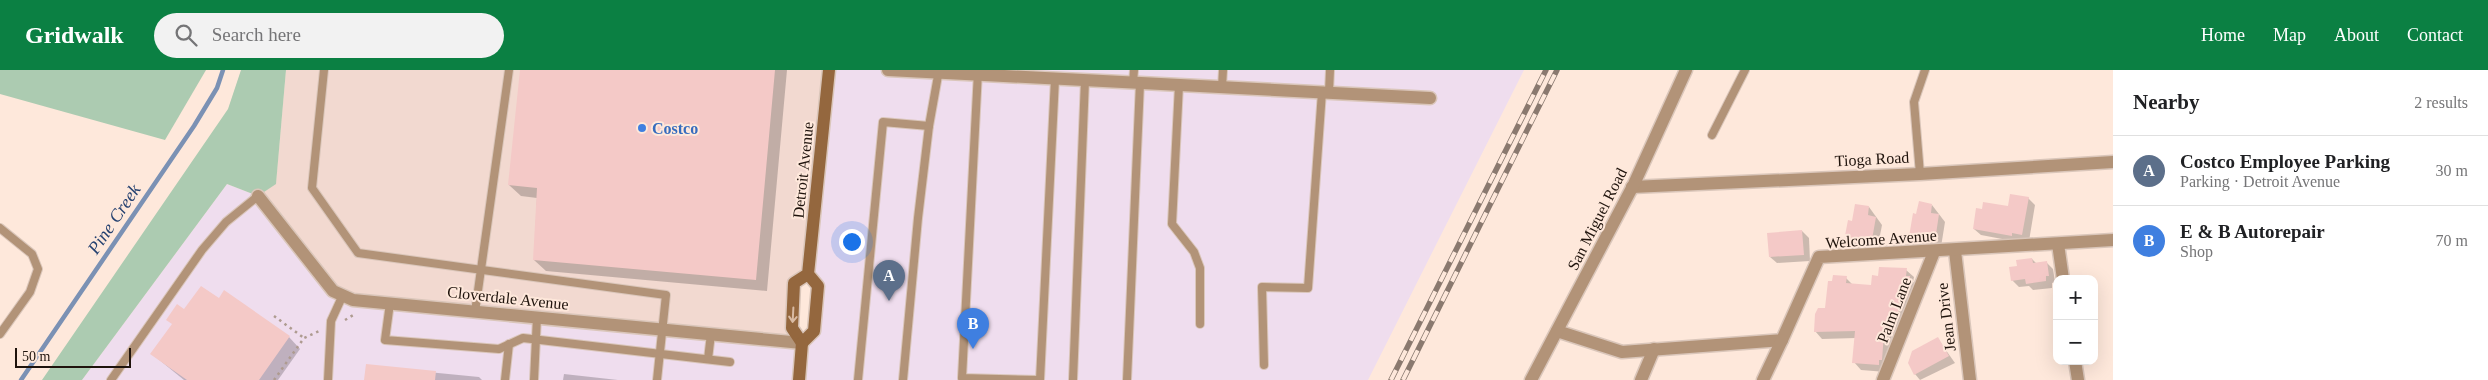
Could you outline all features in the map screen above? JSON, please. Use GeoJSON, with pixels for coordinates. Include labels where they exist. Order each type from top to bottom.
{"type":"FeatureCollection","features":[{"type":"Feature","properties":{"kind":"street","name":"Detroit Avenue"},"geometry":{"type":"LineString","coordinates":[[802,343],[814,331],[818,286],[808,274],[829,70]]}},
{"type":"Feature","properties":{"kind":"street"},"geometry":{"type":"LineString","coordinates":[[888,70],[978,72],[1085,80],[1136,78],[1179,85],[1430,98]]}},
{"type":"Feature","properties":{"kind":"street","name":"San Miguel Road"},"geometry":{"type":"LineString","coordinates":[[1531,380],[1632,187],[1686,70]]}},
{"type":"Feature","properties":{"kind":"street","name":"Tioga Road"},"geometry":{"type":"LineString","coordinates":[[1632,187],[1920,174],[2113,162]]}},
{"type":"Feature","properties":{"kind":"street","name":"Cloverdale Avenue"},"geometry":{"type":"LineString","coordinates":[[258,196],[324,282],[333,291],[353,300],[802,343]]}},
{"type":"Feature","properties":{"kind":"street","name":"Welcome Avenue"},"geometry":{"type":"LineString","coordinates":[[1782,340],[1819,257],[1955,251],[2113,240]]}},
{"type":"Feature","properties":{"kind":"street"},"geometry":{"type":"LineString","coordinates":[[2058,244],[2062,275]]}},
{"type":"Feature","properties":{"kind":"street","name":"Jean Drive"},"geometry":{"type":"LineString","coordinates":[[1955,251],[1970,380]]}},
{"type":"Feature","properties":{"kind":"street","name":"Palm Lane"},"geometry":{"type":"LineString","coordinates":[[1884,380],[1891,374],[1934,252]]}},
{"type":"Feature","properties":{"kind":"street","name":"Detroit Avenue"},"geometry":{"type":"LineString","coordinates":[[799,380],[802,343],[792,328],[794,283],[808,274]]}},
{"type":"Feature","properties":{"kind":"street"},"geometry":{"type":"LineString","coordinates":[[1557,331],[1622,352],[1782,340],[1763,380]]}},
{"type":"Feature","properties":{"kind":"street"},"geometry":{"type":"LineString","coordinates":[[1641,380],[1654,349]]}},
{"type":"Feature","properties":{"kind":"street"},"geometry":{"type":"LineString","coordinates":[[2076,365],[2078,380]]}},
{"type":"Feature","properties":{"kind":"lane"},"geometry":{"type":"LineString","coordinates":[[324,70],[312,188],[358,253],[666,295],[656,380]]}},
{"type":"Feature","properties":{"kind":"lane"},"geometry":{"type":"LineString","coordinates":[[476,312],[509,70]]}},
{"type":"Feature","properties":{"kind":"lane"},"geometry":{"type":"LineString","coordinates":[[1222,70],[1222,87]]}},
{"type":"Feature","properties":{"kind":"lane"},"geometry":{"type":"LineString","coordinates":[[1264,365],[1262,287],[1308,288],[1325,92],[1330,70]]}},
{"type":"Feature","properties":{"kind":"lane"},"geometry":{"type":"LineString","coordinates":[[1712,135],[1745,70]]}},
{"type":"Feature","properties":{"kind":"lane"},"geometry":{"type":"LineString","coordinates":[[1920,174],[1914,102],[1925,70]]}},
{"type":"Feature","properties":{"kind":"lane"},"geometry":{"type":"LineString","coordinates":[[903,380],[929,126],[938,71]]}},
{"type":"Feature","properties":{"kind":"lane"},"geometry":{"type":"LineString","coordinates":[[978,72],[962,378],[1040,380],[1049,76]]}},
{"type":"Feature","properties":{"kind":"lane"},"geometry":{"type":"LineString","coordinates":[[1127,380],[1136,78]]}},
{"type":"Feature","properties":{"kind":"lane"},"geometry":{"type":"LineString","coordinates":[[1074,380],[1085,80]]}},
{"type":"Feature","properties":{"kind":"lane"},"geometry":{"type":"LineString","coordinates":[[1179,85],[1172,224],[1194,252],[1200,268],[1200,324]]}},
{"type":"Feature","properties":{"kind":"lane"},"geometry":{"type":"LineString","coordinates":[[858,380],[883,122],[929,126]]}},
{"type":"Feature","properties":{"kind":"lane"},"geometry":{"type":"LineString","coordinates":[[112,380],[202,250],[226,222],[258,196]]}},
{"type":"Feature","properties":{"kind":"lane"},"geometry":{"type":"LineString","coordinates":[[0,228],[32,254],[38,269],[30,292],[0,334]]}},
{"type":"Feature","properties":{"kind":"lane"},"geometry":{"type":"LineString","coordinates":[[328,380],[330,321],[342,296]]}},
{"type":"Feature","properties":{"kind":"lane"},"geometry":{"type":"LineString","coordinates":[[390,303],[385,340],[499,349],[523,338],[730,362]]}},
{"type":"Feature","properties":{"kind":"lane"},"geometry":{"type":"LineString","coordinates":[[534,380],[536,317]]}},
{"type":"Feature","properties":{"kind":"lane"},"geometry":{"type":"LineString","coordinates":[[708,359],[711,334]]}},
{"type":"Feature","properties":{"kind":"lane"},"geometry":{"type":"LineString","coordinates":[[505,380],[509,344]]}},
{"type":"Feature","properties":{"kind":"path"},"geometry":{"type":"LineString","coordinates":[[274,316],[304,338]]}},
{"type":"Feature","properties":{"kind":"shaded area"},"geometry":{"type":"Polygon","coordinates":[[[286,70],[829,70],[808,274],[794,283],[792,328],[802,343],[342,297],[258,196],[276,183],[286,70]]]}},
{"type":"Feature","properties":{"kind":"shaded area"},"geometry":{"type":"Polygon","coordinates":[[[829,70],[1524,70],[1368,380],[82,380],[227,184],[258,196],[342,297],[802,343],[814,331],[817,286],[808,274],[829,70]]]}},
{"type":"Feature","properties":{"kind":"green space"},"geometry":{"type":"Polygon","coordinates":[[[0,70],[206,70],[165,140],[0,94],[0,70]]]}},
{"type":"Feature","properties":{"kind":"green space"},"geometry":{"type":"Polygon","coordinates":[[[241,70],[286,70],[276,184],[258,196],[227,184],[82,380],[42,380],[228,109],[241,70]]]}},
{"type":"Feature","properties":{"kind":"building","name":"Costco"},"geometry":{"type":"Polygon","coordinates":[[[520,70],[775,70],[756,280],[533,260],[537,188],[508,185],[520,70]]]}},
{"type":"Feature","properties":{"kind":"building"},"geometry":{"type":"Polygon","coordinates":[[[2010,194],[2029,197],[2022,235],[2012,233],[2012,236],[1973,229],[1976,208],[1982,209],[1983,202],[2008,206],[2010,194]]]}},
{"type":"Feature","properties":{"kind":"building"},"geometry":{"type":"Polygon","coordinates":[[[1919,201],[1932,204],[1931,213],[1939,214],[1935,241],[1909,237],[1913,213],[1916,214],[1919,201]]]}},
{"type":"Feature","properties":{"kind":"building"},"geometry":{"type":"Polygon","coordinates":[[[1855,204],[1869,206],[1868,215],[1876,217],[1871,245],[1844,241],[1848,220],[1852,221],[1855,204]]]}},
{"type":"Feature","properties":{"kind":"building"},"geometry":{"type":"Polygon","coordinates":[[[1802,230],[1804,255],[1769,257],[1767,233],[1802,230]]]}},
{"type":"Feature","properties":{"kind":"building"},"geometry":{"type":"Polygon","coordinates":[[[2032,258],[2033,263],[2047,261],[2049,276],[2046,276],[2046,281],[2026,284],[2025,279],[2011,281],[2009,267],[2017,266],[2016,260],[2032,258]]]}},
{"type":"Feature","properties":{"kind":"building"},"geometry":{"type":"Polygon","coordinates":[[[1879,267],[1907,268],[1906,276],[1910,276],[1909,292],[1907,298],[1900,298],[1897,322],[1893,334],[1885,320],[1882,360],[1879,360],[1879,365],[1852,363],[1855,331],[1814,332],[1815,314],[1818,308],[1825,308],[1828,281],[1832,281],[1833,275],[1847,276],[1846,283],[1871,285],[1872,275],[1878,276],[1879,267]]]}},
{"type":"Feature","properties":{"kind":"building"},"geometry":{"type":"Polygon","coordinates":[[[201,286],[219,298],[224,290],[290,336],[259,380],[187,380],[150,354],[172,324],[166,320],[177,304],[184,309],[201,286]]]}},
{"type":"Feature","properties":{"kind":"building"},"geometry":{"type":"Polygon","coordinates":[[[1938,337],[1949,356],[1914,375],[1908,363],[1912,351],[1938,337]]]}},
{"type":"Feature","properties":{"kind":"building"},"geometry":{"type":"Polygon","coordinates":[[[366,364],[436,371],[435,380],[364,380],[366,364]]]}},
{"type":"Feature","properties":{"kind":"waterway","name":"Pine Creek"},"geometry":{"type":"LineString","coordinates":[[21,380],[194,126],[217,88],[223,70]]}},
{"type":"Feature","properties":{"kind":"railway"},"geometry":{"type":"LineString","coordinates":[[1391,380],[1546,70]]}},
{"type":"Feature","properties":{"kind":"railway"},"geometry":{"type":"LineString","coordinates":[[1403,380],[1557,70]]}},
{"type":"Feature","properties":{"kind":"place","name":"Costco"},"geometry":{"type":"Point","coordinates":[642,128]}},
{"type":"Feature","properties":{"kind":"place","name":"Costco Employee Parking"},"geometry":{"type":"Point","coordinates":[889,301]}},
{"type":"Feature","properties":{"kind":"place","name":"E & B Autorepair"},"geometry":{"type":"Point","coordinates":[973,349]}}]}
